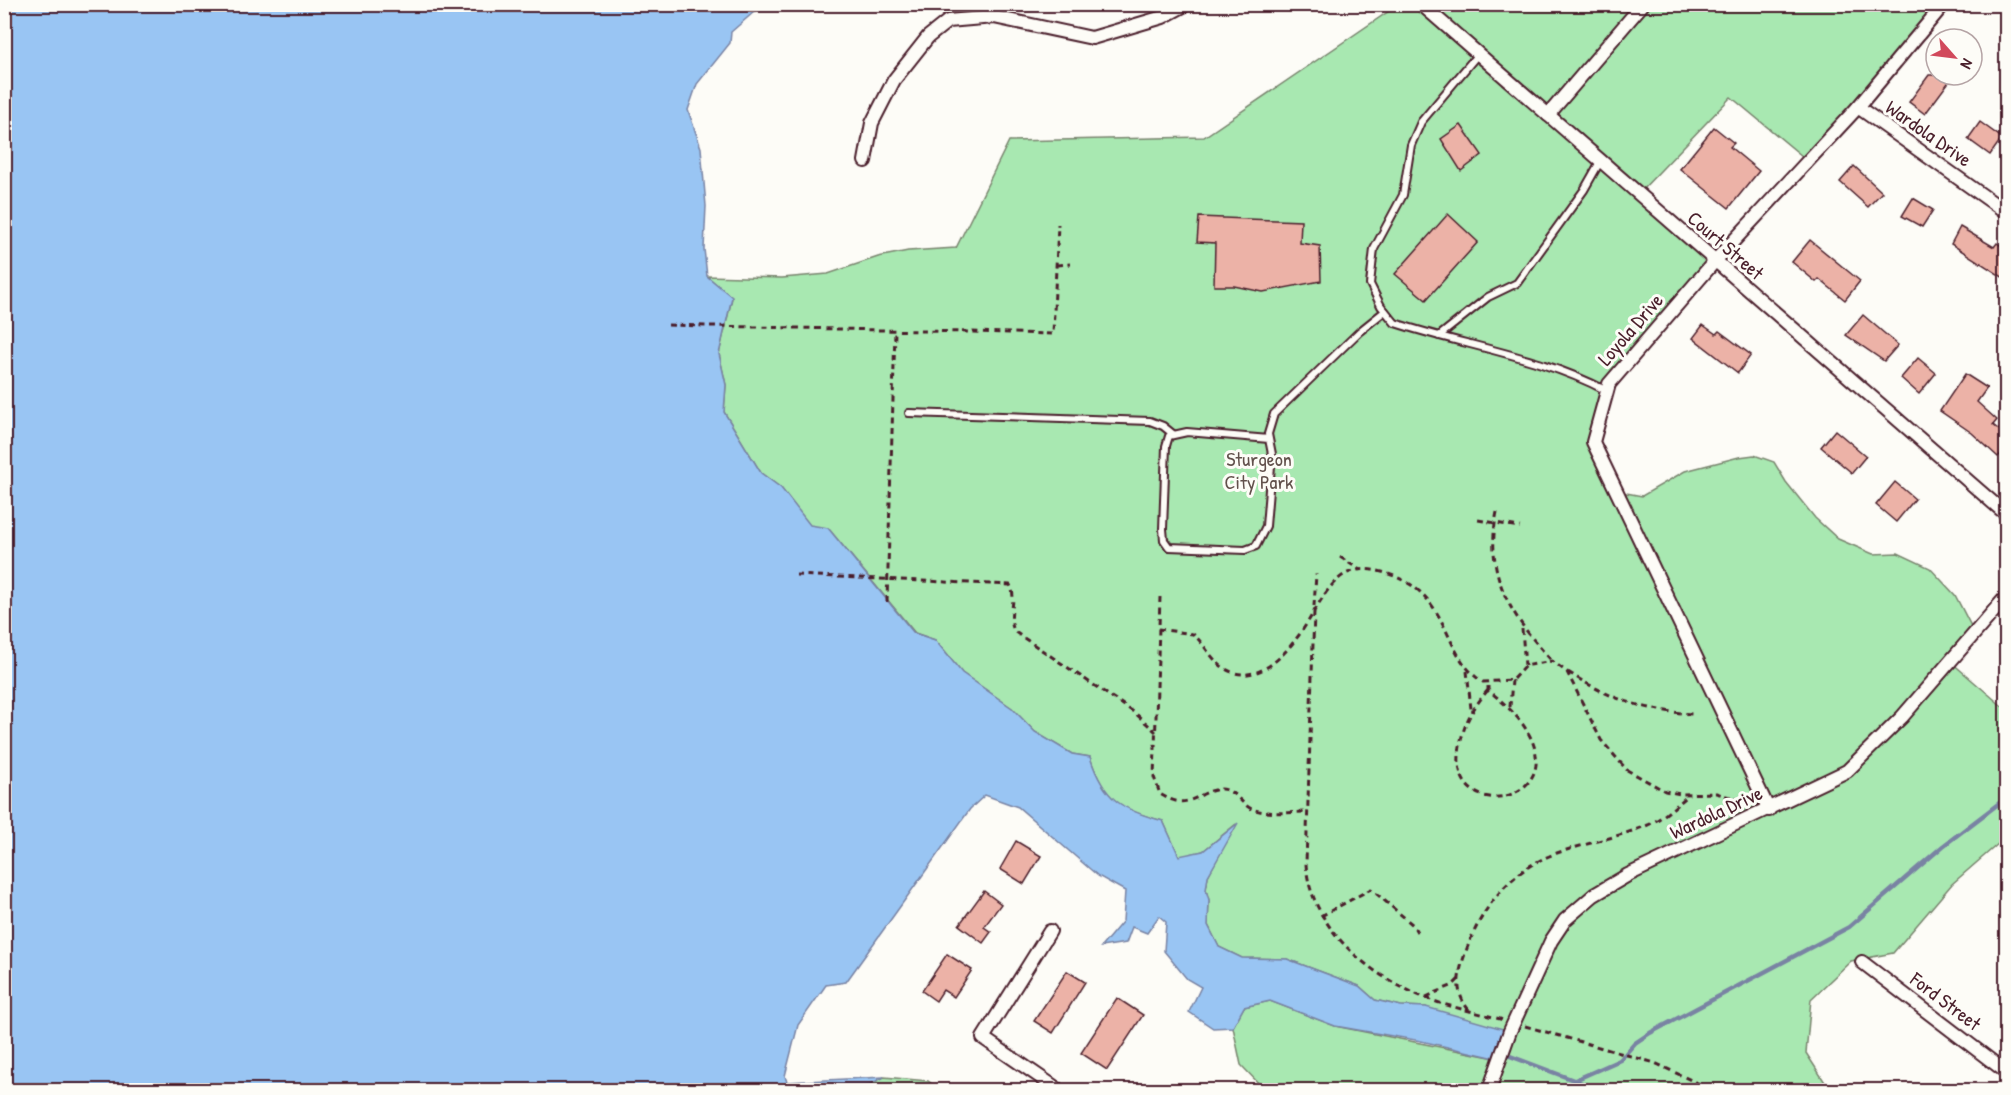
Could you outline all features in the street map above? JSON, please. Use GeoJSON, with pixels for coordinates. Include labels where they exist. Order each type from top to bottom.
{"type":"FeatureCollection","features":[{"type":"Feature","properties":{"kind":"street"},"geometry":{"type":"LineString","coordinates":[[865,161],[872,123],[894,80],[928,37],[948,21],[994,18],[1092,38],[1163,17],[1187,4]]}},
{"type":"Feature","properties":{"kind":"street","name":"Court Street"},"geometry":{"type":"LineString","coordinates":[[1421,4],[1601,160],[1714,262],[2007,514]]}},
{"type":"Feature","properties":{"kind":"street"},"geometry":{"type":"LineString","coordinates":[[1548,116],[1642,4]]}},
{"type":"Feature","properties":{"kind":"street","name":"Loyola Drive"},"geometry":{"type":"LineString","coordinates":[[1769,810],[1593,442],[1609,384],[1714,262],[1858,107],[1944,4]]}},
{"type":"Feature","properties":{"kind":"street","name":"Wardola Drive"},"geometry":{"type":"LineString","coordinates":[[1858,107],[2007,212]]}},
{"type":"Feature","properties":{"kind":"street","name":"Wardola Drive"},"geometry":{"type":"LineString","coordinates":[[1489,1090],[1513,1026],[1551,941],[1572,914],[1594,895],[1628,874],[1769,810],[1847,771],[1902,717],[2007,597]]}},
{"type":"Feature","properties":{"kind":"street"},"geometry":{"type":"LineString","coordinates":[[1050,931],[983,1038],[1059,1090]]}},
{"type":"Feature","properties":{"kind":"street","name":"Ford Street"},"geometry":{"type":"LineString","coordinates":[[1862,962],[2007,1072]]}},
{"type":"Feature","properties":{"kind":"lane"},"geometry":{"type":"LineString","coordinates":[[1478,54],[1421,122],[1411,145],[1403,195],[1374,249],[1371,284],[1385,311],[1395,323],[1533,362],[1587,380],[1607,391]]}},
{"type":"Feature","properties":{"kind":"lane"},"geometry":{"type":"LineString","coordinates":[[1439,336],[1488,297],[1517,284],[1584,190],[1601,160]]}},
{"type":"Feature","properties":{"kind":"lane"},"geometry":{"type":"LineString","coordinates":[[1269,439],[1187,432],[1169,436],[1166,446],[1163,529],[1164,540],[1169,547],[1245,550],[1256,546],[1266,526],[1272,454],[1269,439],[1274,414],[1360,331],[1385,311]]}},
{"type":"Feature","properties":{"kind":"lane"},"geometry":{"type":"LineString","coordinates":[[909,413],[1150,421],[1163,426],[1173,434]]}},
{"type":"Feature","properties":{"kind":"path"},"geometry":{"type":"LineString","coordinates":[[668,325],[1053,334],[1058,224]]}},
{"type":"Feature","properties":{"kind":"path"},"geometry":{"type":"LineString","coordinates":[[1057,265],[1070,264]]}},
{"type":"Feature","properties":{"kind":"path"},"geometry":{"type":"LineString","coordinates":[[887,602],[895,330]]}},
{"type":"Feature","properties":{"kind":"path"},"geometry":{"type":"LineString","coordinates":[[1497,512],[1492,552],[1497,579],[1522,627],[1552,661],[1597,691],[1621,701],[1645,709],[1692,714]]}},
{"type":"Feature","properties":{"kind":"path"},"geometry":{"type":"LineString","coordinates":[[1478,520],[1520,527]]}},
{"type":"Feature","properties":{"kind":"path"},"geometry":{"type":"LineString","coordinates":[[1340,557],[1360,570]]}},
{"type":"Feature","properties":{"kind":"path"},"geometry":{"type":"LineString","coordinates":[[1158,628],[1193,634],[1220,665],[1231,672],[1257,673],[1272,663],[1297,637],[1331,584],[1360,570],[1378,571],[1394,576],[1419,591],[1446,626],[1467,669],[1471,710],[1460,750],[1460,772],[1473,790],[1485,796],[1506,798],[1520,792],[1530,783],[1537,766],[1536,749],[1510,707],[1488,690]]}},
{"type":"Feature","properties":{"kind":"path"},"geometry":{"type":"LineString","coordinates":[[796,574],[1010,585],[1013,590],[1012,627],[1019,635],[1135,712],[1155,732]]}},
{"type":"Feature","properties":{"kind":"path"},"geometry":{"type":"LineString","coordinates":[[1316,574],[1307,879],[1321,916],[1338,938],[1383,976],[1426,997],[1513,1026],[1655,1063],[1712,1090]]}},
{"type":"Feature","properties":{"kind":"path"},"geometry":{"type":"LineString","coordinates":[[1160,597],[1155,732],[1156,787],[1167,798],[1194,801],[1221,789],[1228,791],[1252,809],[1308,812]]}},
{"type":"Feature","properties":{"kind":"path"},"geometry":{"type":"LineString","coordinates":[[1522,627],[1525,666]]}},
{"type":"Feature","properties":{"kind":"path"},"geometry":{"type":"LineString","coordinates":[[1510,707],[1512,680],[1525,666],[1552,661]]}},
{"type":"Feature","properties":{"kind":"path"},"geometry":{"type":"LineString","coordinates":[[1467,669],[1482,682],[1512,680]]}},
{"type":"Feature","properties":{"kind":"path"},"geometry":{"type":"LineString","coordinates":[[1567,672],[1601,740],[1613,757],[1646,782],[1665,791],[1716,794],[1740,800]]}},
{"type":"Feature","properties":{"kind":"path"},"geometry":{"type":"LineString","coordinates":[[1471,710],[1488,690],[1488,683]]}},
{"type":"Feature","properties":{"kind":"path"},"geometry":{"type":"LineString","coordinates":[[1469,1010],[1459,992],[1458,979],[1475,925],[1506,885],[1531,865],[1554,854],[1650,824],[1690,794]]}},
{"type":"Feature","properties":{"kind":"path"},"geometry":{"type":"LineString","coordinates":[[1321,916],[1371,889],[1413,925],[1417,932]]}},
{"type":"Feature","properties":{"kind":"path"},"geometry":{"type":"LineString","coordinates":[[1426,997],[1452,985],[1458,979]]}},
{"type":"Feature","properties":{"kind":"green space","name":"Sturgeon City Park"},"geometry":{"type":"Polygon","coordinates":[[[1398,5],[1944,5],[1808,161],[1731,97],[1639,193],[1714,262],[1609,384],[1593,442],[1616,491],[1642,496],[1685,471],[1739,457],[1754,455],[1774,462],[1786,482],[1815,518],[1838,539],[1873,554],[1898,553],[1930,568],[1955,595],[1975,634],[1951,662],[2002,706],[2006,705],[2006,837],[1952,884],[1893,953],[1851,961],[1811,999],[1806,1053],[1830,1090],[1265,1090],[1241,1065],[1233,1027],[1244,1007],[1270,1001],[1335,1026],[1500,1059],[1426,1007],[1401,1006],[1375,1000],[1359,986],[1287,959],[1242,958],[1219,947],[1208,925],[1209,900],[1206,890],[1208,876],[1236,824],[1203,851],[1179,857],[1163,821],[1125,808],[1108,794],[1101,784],[1090,757],[1072,754],[1035,732],[1012,708],[962,673],[935,640],[915,633],[828,528],[810,526],[781,488],[761,473],[724,412],[726,385],[719,354],[732,298],[707,276],[782,278],[828,274],[878,257],[908,251],[956,248],[1009,141],[1204,137],[1398,5]]]}},
{"type":"Feature","properties":{"kind":"green space"},"geometry":{"type":"Polygon","coordinates":[[[884,1077],[928,1081],[940,1090],[859,1090],[884,1077]]]}},
{"type":"Feature","properties":{"kind":"water"},"geometry":{"type":"Polygon","coordinates":[[[5,4],[762,5],[731,32],[730,43],[697,84],[688,110],[701,148],[706,206],[704,249],[707,276],[732,297],[719,354],[726,385],[724,412],[761,473],[781,488],[810,525],[828,528],[914,633],[935,640],[962,673],[1012,708],[1035,732],[1072,754],[1090,757],[1102,784],[1116,801],[1136,812],[1163,821],[1179,856],[1203,851],[1238,823],[1208,876],[1206,890],[1209,900],[1208,925],[1219,947],[1242,958],[1287,959],[1359,986],[1375,1000],[1401,1006],[1426,1007],[1510,1031],[1500,1059],[1421,1041],[1335,1026],[1270,1001],[1244,1007],[1233,1027],[1213,1028],[1189,1012],[1201,987],[1187,979],[1164,951],[1166,922],[1159,916],[1147,933],[1132,927],[1126,943],[1101,947],[1123,921],[1125,891],[1098,876],[1018,807],[985,795],[970,809],[846,982],[826,985],[798,1025],[785,1076],[787,1082],[884,1077],[859,1090],[5,1090],[5,4]]]}},
{"type":"Feature","properties":{"kind":"building"},"geometry":{"type":"Polygon","coordinates":[[[1924,82],[1924,87],[1945,87],[1925,114],[1909,102],[1924,82]]]}},
{"type":"Feature","properties":{"kind":"building"},"geometry":{"type":"Polygon","coordinates":[[[1980,122],[2002,138],[1990,155],[1968,139],[1980,122]]]}},
{"type":"Feature","properties":{"kind":"building"},"geometry":{"type":"Polygon","coordinates":[[[1461,125],[1482,155],[1461,171],[1441,139],[1461,125]]]}},
{"type":"Feature","properties":{"kind":"building"},"geometry":{"type":"Polygon","coordinates":[[[1714,127],[1734,143],[1730,147],[1759,171],[1729,208],[1680,169],[1714,127]]]}},
{"type":"Feature","properties":{"kind":"building"},"geometry":{"type":"Polygon","coordinates":[[[1854,166],[1882,192],[1868,207],[1840,182],[1854,166]]]}},
{"type":"Feature","properties":{"kind":"building"},"geometry":{"type":"Polygon","coordinates":[[[1913,198],[1933,210],[1922,227],[1902,216],[1913,198]]]}},
{"type":"Feature","properties":{"kind":"building"},"geometry":{"type":"Polygon","coordinates":[[[1448,214],[1478,242],[1426,300],[1395,274],[1448,214]]]}},
{"type":"Feature","properties":{"kind":"building"},"geometry":{"type":"Polygon","coordinates":[[[1199,217],[1301,221],[1300,243],[1320,246],[1321,281],[1263,292],[1234,286],[1214,286],[1215,243],[1197,242],[1199,217]]]}},
{"type":"Feature","properties":{"kind":"building"},"geometry":{"type":"Polygon","coordinates":[[[1960,227],[1994,247],[1997,243],[2007,250],[2007,280],[1951,244],[1960,227]]]}},
{"type":"Feature","properties":{"kind":"building"},"geometry":{"type":"Polygon","coordinates":[[[1810,240],[1860,281],[1845,300],[1819,279],[1816,282],[1792,262],[1810,240]]]}},
{"type":"Feature","properties":{"kind":"building"},"geometry":{"type":"Polygon","coordinates":[[[1863,315],[1898,345],[1884,361],[1846,335],[1863,315]]]}},
{"type":"Feature","properties":{"kind":"building"},"geometry":{"type":"Polygon","coordinates":[[[1703,325],[1716,334],[1719,331],[1751,355],[1738,373],[1693,338],[1703,325]]]}},
{"type":"Feature","properties":{"kind":"building"},"geometry":{"type":"Polygon","coordinates":[[[1918,358],[1936,373],[1919,394],[1901,378],[1918,358]]]}},
{"type":"Feature","properties":{"kind":"building"},"geometry":{"type":"Polygon","coordinates":[[[1965,374],[1987,388],[1977,402],[1997,420],[1993,425],[2007,436],[2007,447],[1998,457],[1972,433],[1940,411],[1965,374]]]}},
{"type":"Feature","properties":{"kind":"building"},"geometry":{"type":"Polygon","coordinates":[[[1835,430],[1866,456],[1852,473],[1821,447],[1835,430]]]}},
{"type":"Feature","properties":{"kind":"building"},"geometry":{"type":"Polygon","coordinates":[[[1895,482],[1915,499],[1896,522],[1876,505],[1895,482]]]}},
{"type":"Feature","properties":{"kind":"building"},"geometry":{"type":"Polygon","coordinates":[[[1016,841],[1041,856],[1024,884],[1000,869],[1016,841]]]}},
{"type":"Feature","properties":{"kind":"building"},"geometry":{"type":"Polygon","coordinates":[[[984,891],[1001,904],[984,927],[991,932],[983,943],[959,925],[984,891]]]}},
{"type":"Feature","properties":{"kind":"building"},"geometry":{"type":"Polygon","coordinates":[[[947,954],[972,970],[954,997],[943,990],[936,1001],[922,991],[947,954]]]}},
{"type":"Feature","properties":{"kind":"building"},"geometry":{"type":"Polygon","coordinates":[[[1067,971],[1085,982],[1053,1033],[1034,1021],[1067,971]]]}},
{"type":"Feature","properties":{"kind":"building"},"geometry":{"type":"Polygon","coordinates":[[[1117,998],[1143,1015],[1107,1070],[1081,1053],[1117,998]]]}},
{"type":"Feature","properties":{"kind":"waterway"},"geometry":{"type":"LineString","coordinates":[[1575,1080],[1620,1060],[1635,1043],[1650,1033],[1849,927],[1943,846],[2006,798]]}},
{"type":"Feature","properties":{"kind":"waterway"},"geometry":{"type":"LineString","coordinates":[[1502,1053],[1600,1090]]}}]}
